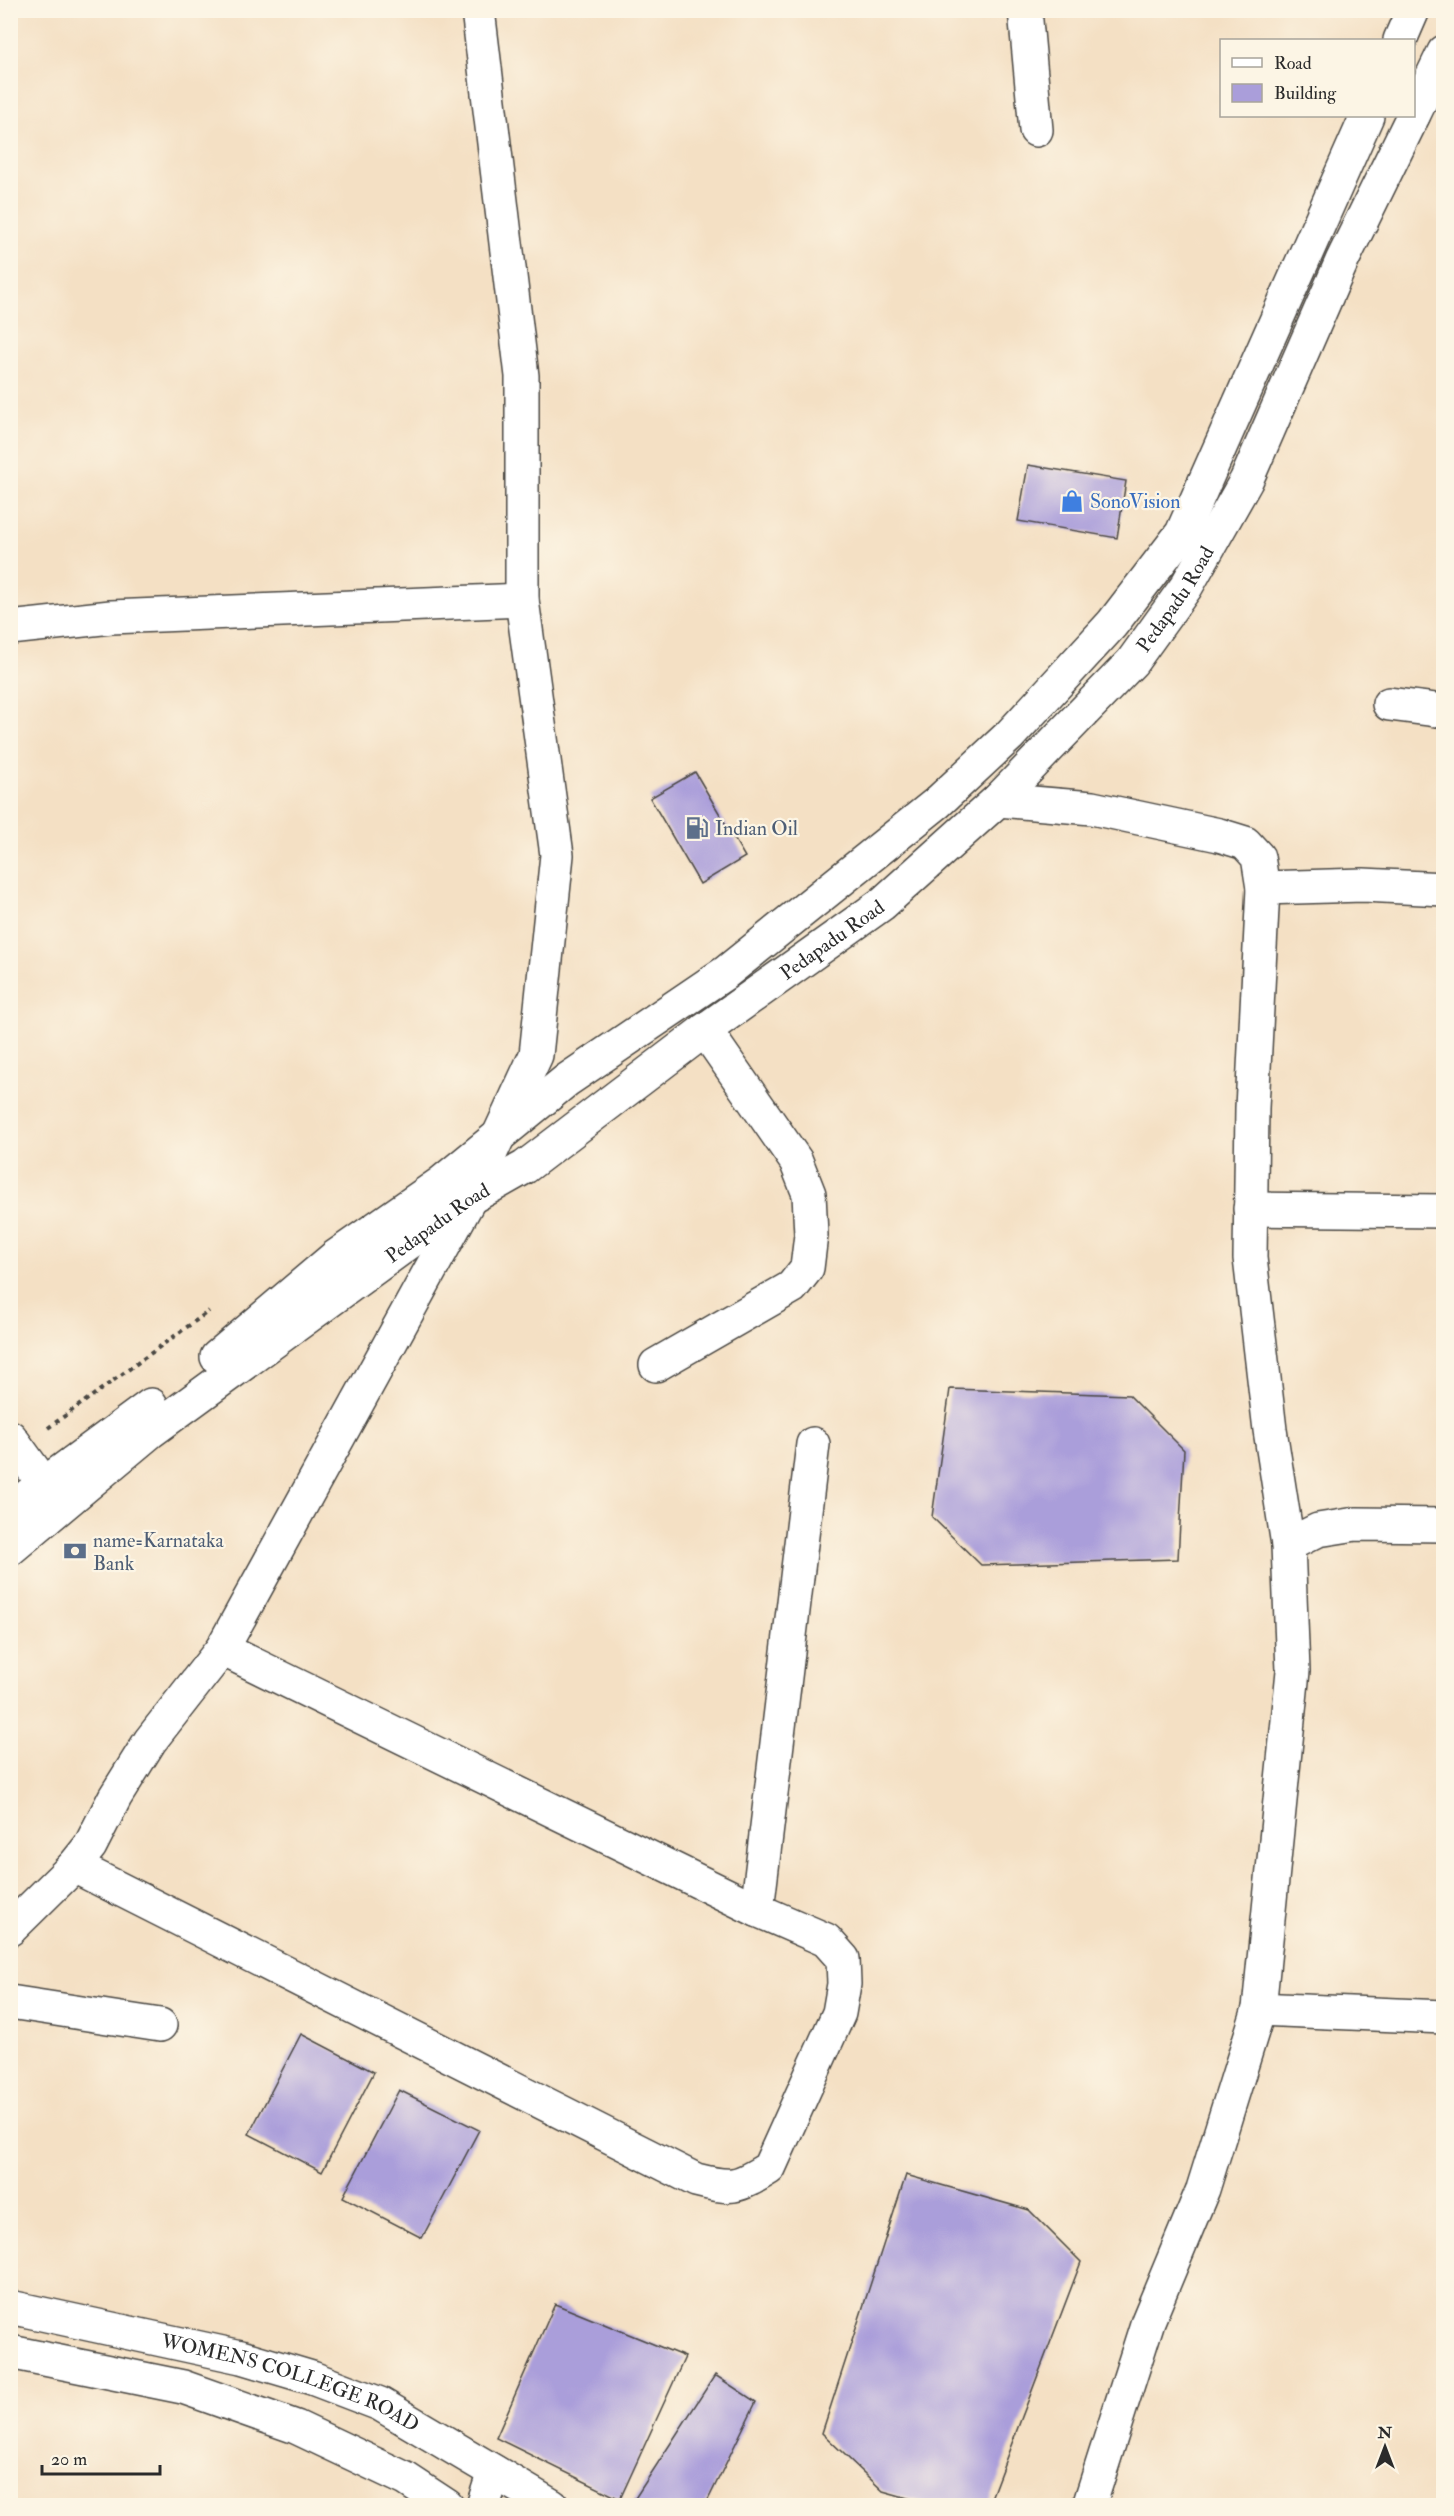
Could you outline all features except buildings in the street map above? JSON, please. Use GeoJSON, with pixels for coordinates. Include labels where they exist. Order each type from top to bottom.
{"type":"FeatureCollection","features":[{"type":"Feature","properties":{"kind":"street"},"geometry":{"type":"LineString","coordinates":[[10,1929],[75,1866],[90,1846],[115,1797],[150,1741],[222,1649],[470,1198],[536,1055],[557,855],[522,600],[522,376],[478,10]]}},
{"type":"Feature","properties":{"kind":"street"},"geometry":{"type":"LineString","coordinates":[[1025,10],[1036,130]]}},
{"type":"Feature","properties":{"kind":"street"},"geometry":{"type":"LineString","coordinates":[[1400,39],[1413,10]]}},
{"type":"Feature","properties":{"kind":"street","name":"Pedapadu Road"},"geometry":{"type":"LineString","coordinates":[[1415,111],[1443,52]]}},
{"type":"Feature","properties":{"kind":"street"},"geometry":{"type":"LineString","coordinates":[[10,1509],[232,1347],[335,1257],[441,1183],[567,1080],[725,973],[937,803],[1009,736],[1112,624],[1182,533],[1367,117]]}},
{"type":"Feature","properties":{"kind":"street","name":"Pedapadu Road"},"geometry":{"type":"LineString","coordinates":[[10,1549],[150,1432],[470,1198],[525,1167],[705,1030],[882,904],[998,800],[1132,662],[1186,587],[1246,481],[1342,261],[1412,117]]}},
{"type":"Feature","properties":{"kind":"street"},"geometry":{"type":"LineString","coordinates":[[10,628],[111,617],[522,600]]}},
{"type":"Feature","properties":{"kind":"street"},"geometry":{"type":"LineString","coordinates":[[1389,704],[1443,711]]}},
{"type":"Feature","properties":{"kind":"street"},"geometry":{"type":"LineString","coordinates":[[998,800],[1092,808],[1219,834],[1245,843],[1258,857],[1263,888],[1252,1108],[1250,1258],[1270,1430],[1288,1545],[1293,1671],[1259,2010],[1203,2189],[1148,2321],[1089,2505]]}},
{"type":"Feature","properties":{"kind":"street"},"geometry":{"type":"LineString","coordinates":[[1263,888],[1363,885],[1443,889]]}},
{"type":"Feature","properties":{"kind":"street"},"geometry":{"type":"LineString","coordinates":[[656,1365],[792,1287],[807,1268],[811,1235],[809,1194],[796,1161],[705,1030]]}},
{"type":"Feature","properties":{"kind":"street"},"geometry":{"type":"LineString","coordinates":[[1250,1209],[1443,1211]]}},
{"type":"Feature","properties":{"kind":"street"},"geometry":{"type":"LineString","coordinates":[[10,1437],[44,1484]]}},
{"type":"Feature","properties":{"kind":"street"},"geometry":{"type":"LineString","coordinates":[[757,1910],[813,1444]]}},
{"type":"Feature","properties":{"kind":"street"},"geometry":{"type":"LineString","coordinates":[[1288,1545],[1318,1530],[1356,1524],[1443,1525]]}},
{"type":"Feature","properties":{"kind":"street"},"geometry":{"type":"LineString","coordinates":[[75,1866],[696,2180],[725,2187],[748,2181],[769,2168],[839,2013],[844,1984],[843,1959],[826,1940],[757,1910],[222,1649]]}},
{"type":"Feature","properties":{"kind":"street"},"geometry":{"type":"LineString","coordinates":[[10,2002],[160,2025]]}},
{"type":"Feature","properties":{"kind":"street"},"geometry":{"type":"LineString","coordinates":[[1259,2010],[1443,2017]]}},
{"type":"Feature","properties":{"kind":"street","name":"WOMENS COLLEGE ROAD"},"geometry":{"type":"LineString","coordinates":[[10,2307],[241,2357],[312,2378],[380,2404],[552,2505]]}},
{"type":"Feature","properties":{"kind":"street","name":"WOMENS COLLEGE ROAD"},"geometry":{"type":"LineString","coordinates":[[10,2352],[193,2391],[296,2427],[406,2480],[447,2505]]}},
{"type":"Feature","properties":{"kind":"street"},"geometry":{"type":"LineString","coordinates":[[483,2505],[494,2472]]}},
{"type":"Feature","properties":{"kind":"place","name":"SonoVision"},"geometry":{"type":"Point","coordinates":[1072,501]}},
{"type":"Feature","properties":{"kind":"place","name":"Indian Oil"},"geometry":{"type":"Point","coordinates":[697,828]}},
{"type":"Feature","properties":{"kind":"place","name":"name=Karnataka Bank"},"geometry":{"type":"Point","coordinates":[75,1551]}}]}
